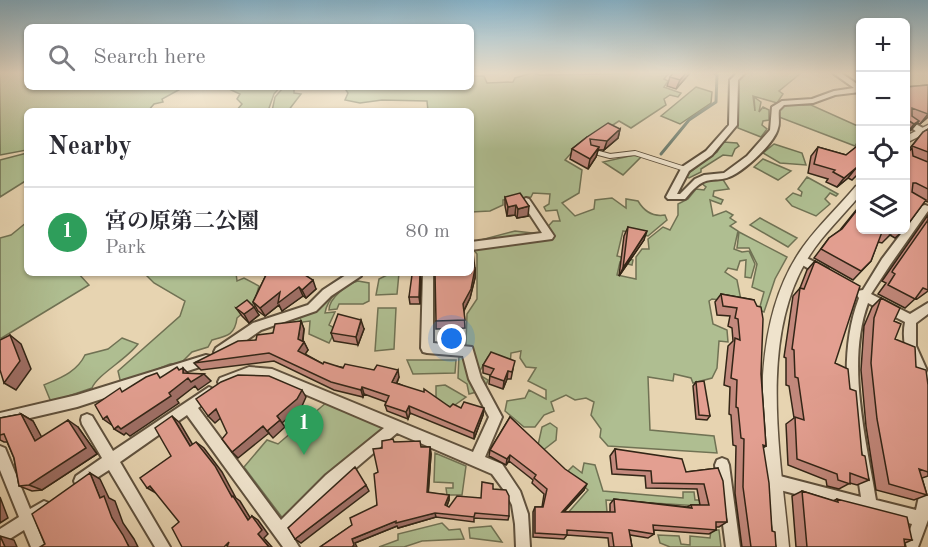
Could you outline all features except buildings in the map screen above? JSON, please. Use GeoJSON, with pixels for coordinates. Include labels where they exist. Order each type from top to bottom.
{"type":"FeatureCollection","features":[{"type":"Feature","properties":{"kind":"street"},"geometry":{"type":"LineString","coordinates":[[734,99],[733,125],[709,153],[685,169],[671,197],[682,197],[694,180],[707,175],[733,172],[767,140],[774,129],[776,106],[782,103],[819,99]]}},
{"type":"Feature","properties":{"kind":"street"},"geometry":{"type":"LineString","coordinates":[[910,123],[924,129]]}},
{"type":"Feature","properties":{"kind":"street"},"geometry":{"type":"LineString","coordinates":[[910,138],[924,129]]}},
{"type":"Feature","properties":{"kind":"street"},"geometry":{"type":"LineString","coordinates":[[780,547],[770,382],[772,344],[777,316],[787,286],[801,259],[856,195]]}},
{"type":"Feature","properties":{"kind":"street"},"geometry":{"type":"LineString","coordinates":[[474,246],[549,236],[526,201]]}},
{"type":"Feature","properties":{"kind":"street"},"geometry":{"type":"LineString","coordinates":[[870,506],[854,389],[858,316],[865,296],[923,207]]}},
{"type":"Feature","properties":{"kind":"street"},"geometry":{"type":"LineString","coordinates":[[801,259],[911,320]]}},
{"type":"Feature","properties":{"kind":"street"},"geometry":{"type":"LineString","coordinates":[[0,419],[77,401],[210,359],[257,326],[312,308],[327,293],[352,276]]}},
{"type":"Feature","properties":{"kind":"street"},"geometry":{"type":"LineString","coordinates":[[428,276],[427,348],[468,351],[475,379],[496,417],[477,459]]}},
{"type":"Feature","properties":{"kind":"street"},"geometry":{"type":"LineString","coordinates":[[928,308],[911,320],[907,336],[910,351],[928,385]]}},
{"type":"Feature","properties":{"kind":"street"},"geometry":{"type":"LineString","coordinates":[[0,538],[237,375],[249,372],[267,373],[477,459],[496,469],[518,499],[523,524],[523,547]]}},
{"type":"Feature","properties":{"kind":"street"},"geometry":{"type":"LineString","coordinates":[[189,407],[292,547]]}},
{"type":"Feature","properties":{"kind":"street"},"geometry":{"type":"LineString","coordinates":[[87,420],[113,459],[163,547]]}},
{"type":"Feature","properties":{"kind":"street"},"geometry":{"type":"LineString","coordinates":[[281,530],[331,480],[396,426]]}},
{"type":"Feature","properties":{"kind":"street"},"geometry":{"type":"LineString","coordinates":[[0,453],[38,547]]}},
{"type":"Feature","properties":{"kind":"street"},"geometry":{"type":"LineString","coordinates":[[722,465],[733,547]]}},
{"type":"Feature","properties":{"kind":"street"},"geometry":{"type":"LineString","coordinates":[[776,482],[921,519]]}},
{"type":"Feature","properties":{"kind":"street"},"geometry":{"type":"LineString","coordinates":[[911,547],[921,519],[928,483]]}},
{"type":"Feature","properties":{"kind":"lane"},"geometry":{"type":"LineString","coordinates":[[591,152],[610,156],[635,153],[685,169]]}},
{"type":"Feature","properties":{"kind":"green space"},"geometry":{"type":"Polygon","coordinates":[[[0,99],[163,99],[163,102],[154,104],[151,108],[24,108],[24,151],[0,155],[0,99]]]}},
{"type":"Feature","properties":{"kind":"green space"},"geometry":{"type":"Polygon","coordinates":[[[237,99],[272,99],[269,108],[239,108],[242,104],[237,99]]]}},
{"type":"Feature","properties":{"kind":"green space"},"geometry":{"type":"Polygon","coordinates":[[[275,99],[298,99],[290,108],[273,108],[275,99]]]}},
{"type":"Feature","properties":{"kind":"green space"},"geometry":{"type":"Polygon","coordinates":[[[665,99],[666,105],[631,128],[619,121],[573,151],[565,160],[582,170],[579,193],[562,203],[575,216],[594,209],[595,200],[612,198],[626,208],[626,199],[638,201],[649,212],[665,215],[667,220],[648,236],[623,231],[617,256],[633,260],[632,265],[620,262],[617,275],[636,279],[636,257],[642,249],[649,249],[648,239],[663,227],[670,230],[678,215],[678,204],[688,199],[696,189],[704,190],[706,187],[700,182],[722,178],[729,189],[714,191],[713,196],[723,200],[721,204],[710,200],[713,216],[726,211],[733,215],[730,218],[736,222],[730,226],[738,231],[734,249],[742,252],[749,251],[755,264],[751,278],[745,277],[746,260],[740,261],[737,270],[728,268],[725,272],[737,280],[741,300],[737,302],[712,299],[709,301],[713,324],[727,330],[728,342],[719,341],[717,368],[712,378],[693,383],[691,378],[674,374],[673,381],[648,377],[650,430],[714,436],[717,453],[608,446],[600,437],[601,429],[591,415],[594,402],[586,398],[575,400],[566,395],[551,402],[554,411],[544,415],[535,427],[524,427],[505,411],[507,401],[525,398],[529,390],[546,399],[546,390],[528,381],[536,368],[526,367],[520,358],[521,351],[511,353],[510,365],[488,357],[478,374],[488,380],[484,390],[469,394],[467,384],[458,378],[459,355],[466,344],[467,314],[477,299],[477,254],[474,250],[474,242],[515,231],[541,234],[553,221],[560,221],[557,210],[546,211],[544,207],[549,204],[550,194],[533,193],[531,197],[503,200],[503,205],[490,211],[474,212],[474,108],[428,108],[427,101],[382,100],[360,103],[345,100],[665,99]]]}},
{"type":"Feature","properties":{"kind":"green space"},"geometry":{"type":"Polygon","coordinates":[[[682,99],[711,99],[711,103],[680,124],[661,116],[682,99]]]}},
{"type":"Feature","properties":{"kind":"green space"},"geometry":{"type":"Polygon","coordinates":[[[737,99],[753,99],[755,111],[754,99],[756,99],[761,102],[759,112],[763,107],[769,110],[769,120],[763,121],[762,125],[767,129],[761,137],[738,128],[737,99]]]}},
{"type":"Feature","properties":{"kind":"green space"},"geometry":{"type":"Polygon","coordinates":[[[762,99],[780,99],[777,103],[762,99]]]}},
{"type":"Feature","properties":{"kind":"green space"},"geometry":{"type":"Polygon","coordinates":[[[811,105],[856,125],[856,144],[855,146],[779,117],[780,107],[811,105]]]}},
{"type":"Feature","properties":{"kind":"green space"},"geometry":{"type":"Polygon","coordinates":[[[723,142],[737,143],[739,146],[732,156],[723,155],[701,169],[701,172],[689,178],[685,176],[717,152],[723,142]]]}},
{"type":"Feature","properties":{"kind":"green space"},"geometry":{"type":"Polygon","coordinates":[[[774,144],[802,153],[806,165],[780,163],[763,153],[774,144]]]}},
{"type":"Feature","properties":{"kind":"green space"},"geometry":{"type":"Polygon","coordinates":[[[24,154],[24,182],[0,197],[0,160],[24,154]]]}},
{"type":"Feature","properties":{"kind":"green space"},"geometry":{"type":"Polygon","coordinates":[[[634,155],[641,157],[623,175],[603,162],[634,155]]]}},
{"type":"Feature","properties":{"kind":"green space"},"geometry":{"type":"Polygon","coordinates":[[[763,159],[791,171],[778,180],[754,167],[763,159]]]}},
{"type":"Feature","properties":{"kind":"green space"},"geometry":{"type":"Polygon","coordinates":[[[807,177],[838,194],[836,196],[830,193],[825,199],[830,204],[816,216],[792,206],[786,199],[793,193],[801,196],[802,192],[798,189],[807,177]]]}},
{"type":"Feature","properties":{"kind":"green space"},"geometry":{"type":"Polygon","coordinates":[[[760,218],[797,238],[788,247],[750,225],[760,218]]]}},
{"type":"Feature","properties":{"kind":"green space"},"geometry":{"type":"Polygon","coordinates":[[[24,224],[24,276],[81,276],[89,285],[0,339],[0,238],[11,235],[24,224]]]}},
{"type":"Feature","properties":{"kind":"green space"},"geometry":{"type":"Polygon","coordinates":[[[739,232],[787,257],[775,279],[764,312],[759,310],[764,292],[752,287],[757,264],[749,248],[737,248],[739,232]]]}},
{"type":"Feature","properties":{"kind":"green space"},"geometry":{"type":"Polygon","coordinates":[[[147,276],[236,276],[237,281],[244,278],[259,286],[254,303],[237,318],[229,334],[212,340],[208,347],[192,352],[181,363],[170,364],[121,384],[118,371],[180,316],[185,301],[154,283],[147,276]]]}},
{"type":"Feature","properties":{"kind":"green space"},"geometry":{"type":"Polygon","coordinates":[[[385,276],[399,276],[397,294],[376,295],[379,279],[385,276]]]}},
{"type":"Feature","properties":{"kind":"green space"},"geometry":{"type":"Polygon","coordinates":[[[353,278],[354,281],[336,293],[326,308],[325,313],[335,312],[329,325],[336,329],[329,343],[309,334],[310,321],[279,325],[315,311],[329,294],[353,278]]]}},
{"type":"Feature","properties":{"kind":"green space"},"geometry":{"type":"Polygon","coordinates":[[[358,281],[369,283],[369,301],[363,304],[339,304],[337,309],[329,310],[339,292],[358,281]]]}},
{"type":"Feature","properties":{"kind":"green space"},"geometry":{"type":"Polygon","coordinates":[[[378,308],[396,308],[394,349],[375,351],[378,308]]]}},
{"type":"Feature","properties":{"kind":"green space"},"geometry":{"type":"Polygon","coordinates":[[[122,338],[138,344],[92,388],[51,402],[44,385],[73,370],[85,355],[108,349],[122,338]]]}},
{"type":"Feature","properties":{"kind":"green space"},"geometry":{"type":"Polygon","coordinates":[[[407,360],[456,360],[455,373],[413,374],[407,360]]]}},
{"type":"Feature","properties":{"kind":"green space"},"geometry":{"type":"Polygon","coordinates":[[[445,385],[466,397],[452,407],[436,407],[436,386],[445,385]]]}},
{"type":"Feature","properties":{"kind":"green space"},"geometry":{"type":"Polygon","coordinates":[[[327,402],[387,428],[284,520],[244,467],[267,440],[278,444],[327,402]]]}},
{"type":"Feature","properties":{"kind":"green space"},"geometry":{"type":"Polygon","coordinates":[[[550,423],[557,428],[556,440],[542,451],[538,445],[542,427],[550,423]]]}},
{"type":"Feature","properties":{"kind":"green space"},"geometry":{"type":"Polygon","coordinates":[[[435,453],[466,466],[462,495],[447,495],[446,488],[453,488],[453,483],[434,482],[435,453]]]}},
{"type":"Feature","properties":{"kind":"green space"},"geometry":{"type":"Polygon","coordinates":[[[584,463],[595,465],[603,491],[683,498],[683,492],[694,492],[695,500],[713,500],[715,507],[606,500],[607,512],[567,514],[588,490],[568,471],[573,466],[582,473],[584,463]]]}},
{"type":"Feature","properties":{"kind":"green space"},"geometry":{"type":"Polygon","coordinates":[[[442,523],[449,530],[460,529],[464,539],[422,541],[404,547],[379,547],[398,540],[398,534],[442,523]]]}},
{"type":"Feature","properties":{"kind":"green space"},"geometry":{"type":"Polygon","coordinates":[[[491,526],[502,542],[470,538],[469,528],[491,526]]]}},
{"type":"Feature","properties":{"kind":"green space"},"geometry":{"type":"Polygon","coordinates":[[[711,530],[719,530],[721,547],[670,547],[660,543],[658,535],[679,536],[681,544],[690,545],[690,536],[710,538],[711,530]]]}},
{"type":"Feature","properties":{"kind":"waterway"},"geometry":{"type":"LineString","coordinates":[[661,154],[689,120],[716,102],[716,99]]}},
{"type":"Feature","properties":{"kind":"place","name":"宮の原第二公園"},"geometry":{"type":"Point","coordinates":[304,455]}}]}
